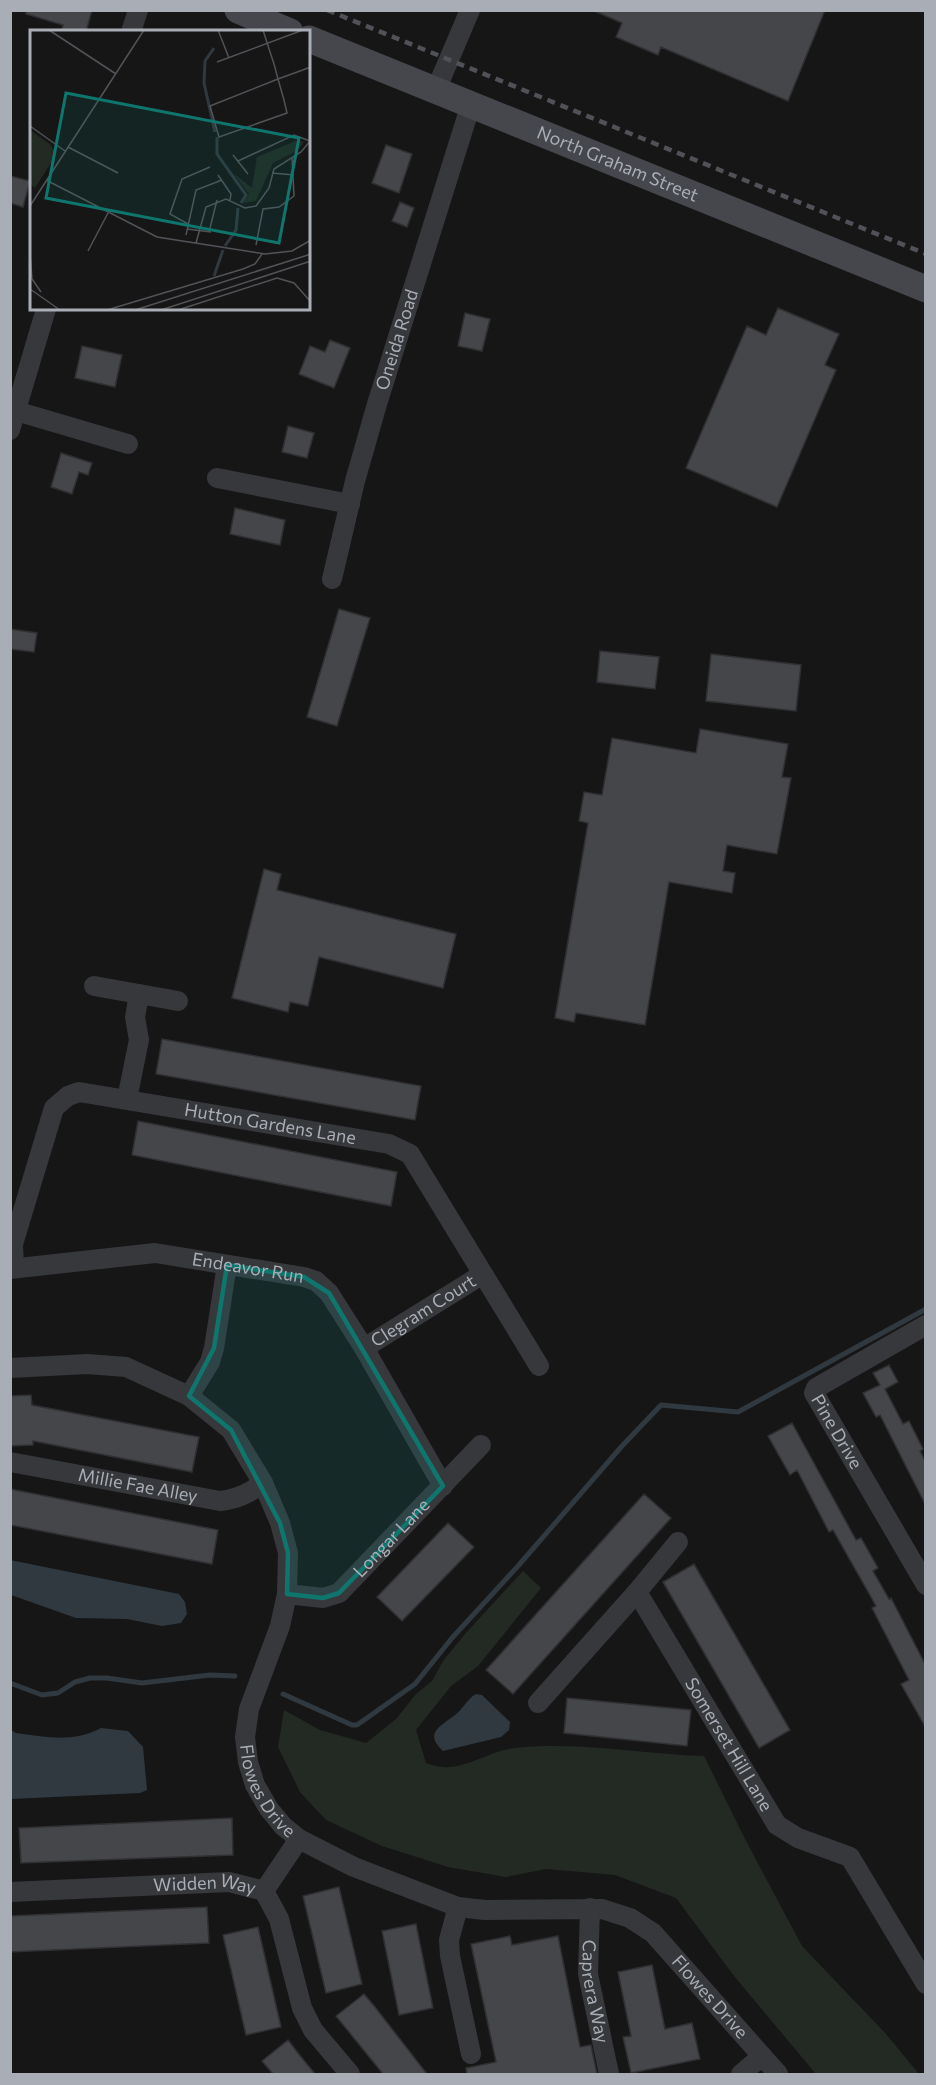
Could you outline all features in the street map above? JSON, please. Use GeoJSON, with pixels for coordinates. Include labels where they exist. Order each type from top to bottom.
{"type":"FeatureCollection","features":[{"type":"Feature","properties":{"kind":"main road"},"geometry":{"type":"LineString","coordinates":[[238,10],[285,30]]}},
{"type":"Feature","properties":{"kind":"main road","name":"North Graham Street"},"geometry":{"type":"LineString","coordinates":[[310,39],[926,289]]}},
{"type":"Feature","properties":{"kind":"street"},"geometry":{"type":"LineString","coordinates":[[132,30],[138,10]]}},
{"type":"Feature","properties":{"kind":"street"},"geometry":{"type":"LineString","coordinates":[[436,90],[470,10]]}},
{"type":"Feature","properties":{"kind":"street","name":"Oneida Road"},"geometry":{"type":"LineString","coordinates":[[332,579],[377,404],[471,104]]}},
{"type":"Feature","properties":{"kind":"street"},"geometry":{"type":"LineString","coordinates":[[46,310],[13,421],[128,444]]}},
{"type":"Feature","properties":{"kind":"street"},"geometry":{"type":"LineString","coordinates":[[217,478],[350,504]]}},
{"type":"Feature","properties":{"kind":"street"},"geometry":{"type":"LineString","coordinates":[[94,986],[178,1001]]}},
{"type":"Feature","properties":{"kind":"street"},"geometry":{"type":"LineString","coordinates":[[127,1099],[139,1040],[135,1017],[139,994]]}},
{"type":"Feature","properties":{"kind":"street","name":"Hutton Gardens Lane"},"geometry":{"type":"LineString","coordinates":[[12,1269],[13,1244],[54,1108],[68,1096],[79,1092],[389,1144],[410,1154],[539,1366]]}},
{"type":"Feature","properties":{"kind":"street","name":"Endeavor Run"},"geometry":{"type":"LineString","coordinates":[[12,1269],[155,1253],[304,1277],[316,1281],[329,1293],[364,1348],[442,1486]]}},
{"type":"Feature","properties":{"kind":"street"},"geometry":{"type":"LineString","coordinates":[[189,1396],[210,1362],[227,1266]]}},
{"type":"Feature","properties":{"kind":"street","name":"Clegram Court"},"geometry":{"type":"LineString","coordinates":[[364,1348],[483,1274]]}},
{"type":"Feature","properties":{"kind":"street","name":"Pine Drive"},"geometry":{"type":"LineString","coordinates":[[926,1325],[816,1388],[814,1393],[926,1585]]}},
{"type":"Feature","properties":{"kind":"street","name":"Flowes Drive"},"geometry":{"type":"LineString","coordinates":[[10,1368],[87,1364],[126,1367],[189,1396],[231,1430],[263,1483],[280,1523],[288,1553],[287,1594],[280,1626],[249,1709],[245,1737],[248,1762],[255,1785],[283,1826],[299,1839],[354,1868],[458,1907],[485,1910],[590,1908],[602,1909],[630,1918],[653,1933],[778,2074]]}},
{"type":"Feature","properties":{"kind":"street","name":"Longar Lane"},"geometry":{"type":"LineString","coordinates":[[287,1594],[323,1598],[339,1593],[481,1445]]}},
{"type":"Feature","properties":{"kind":"street","name":"Millie Fae Alley"},"geometry":{"type":"LineString","coordinates":[[10,1462],[220,1501],[235,1499],[263,1483]]}},
{"type":"Feature","properties":{"kind":"street"},"geometry":{"type":"LineString","coordinates":[[538,1703],[637,1592],[678,1542]]}},
{"type":"Feature","properties":{"kind":"street","name":"Somerset Hill Lane"},"geometry":{"type":"LineString","coordinates":[[637,1592],[777,1825],[798,1838],[850,1857],[926,1984]]}},
{"type":"Feature","properties":{"kind":"street"},"geometry":{"type":"LineString","coordinates":[[264,1891],[299,1839]]}},
{"type":"Feature","properties":{"kind":"street","name":"Widden Way"},"geometry":{"type":"LineString","coordinates":[[10,1892],[229,1882],[264,1891],[279,1919],[302,2008],[312,2030],[350,2074]]}},
{"type":"Feature","properties":{"kind":"street"},"geometry":{"type":"LineString","coordinates":[[458,1907],[449,1940],[450,1956],[471,2054]]}},
{"type":"Feature","properties":{"kind":"street","name":"Caprera Way"},"geometry":{"type":"LineString","coordinates":[[590,1908],[588,1974],[609,2074]]}},
{"type":"Feature","properties":{"kind":"street"},"geometry":{"type":"LineString","coordinates":[[741,2074],[762,2056]]}},
{"type":"Feature","properties":{"kind":"highlighted area"},"geometry":{"type":"Polygon","coordinates":[[[227,1265],[304,1277],[329,1293],[443,1486],[339,1593],[323,1598],[287,1594],[288,1553],[280,1523],[231,1430],[189,1396],[214,1348],[227,1265]]]}},
{"type":"Feature","properties":{"kind":"shaded area"},"geometry":{"type":"Polygon","coordinates":[[[10,1560],[179,1594],[185,1602],[187,1614],[181,1623],[162,1626],[127,1619],[76,1618],[11,1595],[10,1560]]]}},
{"type":"Feature","properties":{"kind":"shaded area"},"geometry":{"type":"Polygon","coordinates":[[[523,1571],[541,1588],[478,1666],[451,1686],[416,1730],[426,1763],[442,1767],[457,1766],[506,1749],[538,1746],[585,1747],[704,1756],[802,1946],[886,2034],[919,2074],[816,2074],[734,1976],[676,1898],[615,1875],[546,1869],[506,1877],[448,1867],[382,1846],[326,1820],[300,1792],[278,1747],[284,1710],[320,1730],[366,1743],[396,1719],[416,1694],[432,1681],[443,1661],[465,1634],[523,1571]]]}},
{"type":"Feature","properties":{"kind":"shaded area"},"geometry":{"type":"Polygon","coordinates":[[[476,1694],[482,1695],[510,1722],[509,1730],[501,1737],[443,1751],[434,1739],[436,1730],[458,1713],[476,1694]]]}},
{"type":"Feature","properties":{"kind":"shaded area"},"geometry":{"type":"Polygon","coordinates":[[[101,1728],[128,1731],[143,1747],[147,1790],[140,1793],[11,1799],[11,1730],[16,1733],[59,1738],[80,1736],[101,1728]]]}},
{"type":"Feature","properties":{"kind":"building"},"geometry":{"type":"Polygon","coordinates":[[[26,10],[92,10],[87,30],[62,30],[63,25],[26,14],[26,10]]]}},
{"type":"Feature","properties":{"kind":"building"},"geometry":{"type":"Polygon","coordinates":[[[592,10],[825,10],[788,101],[661,47],[658,55],[616,37],[622,23],[592,10]]]}},
{"type":"Feature","properties":{"kind":"building"},"geometry":{"type":"Polygon","coordinates":[[[386,145],[412,154],[399,193],[372,183],[386,145]]]}},
{"type":"Feature","properties":{"kind":"building"},"geometry":{"type":"Polygon","coordinates":[[[10,176],[30,181],[23,207],[10,203],[10,176]]]}},
{"type":"Feature","properties":{"kind":"building"},"geometry":{"type":"Polygon","coordinates":[[[400,202],[414,208],[407,227],[392,221],[400,202]]]}},
{"type":"Feature","properties":{"kind":"building"},"geometry":{"type":"Polygon","coordinates":[[[778,308],[839,334],[825,365],[836,370],[777,507],[686,468],[747,326],[766,335],[778,308]]]}},
{"type":"Feature","properties":{"kind":"building"},"geometry":{"type":"Polygon","coordinates":[[[465,313],[490,319],[482,351],[458,346],[465,313]]]}},
{"type":"Feature","properties":{"kind":"building"},"geometry":{"type":"Polygon","coordinates":[[[330,340],[350,348],[334,388],[299,374],[310,346],[325,352],[330,340]]]}},
{"type":"Feature","properties":{"kind":"building"},"geometry":{"type":"Polygon","coordinates":[[[82,346],[122,355],[115,387],[75,378],[82,346]]]}},
{"type":"Feature","properties":{"kind":"building"},"geometry":{"type":"Polygon","coordinates":[[[288,426],[314,433],[307,458],[282,452],[288,426]]]}},
{"type":"Feature","properties":{"kind":"building"},"geometry":{"type":"Polygon","coordinates":[[[61,453],[92,463],[88,475],[79,472],[72,494],[51,487],[61,453]]]}},
{"type":"Feature","properties":{"kind":"building"},"geometry":{"type":"Polygon","coordinates":[[[235,508],[285,520],[280,545],[230,534],[235,508]]]}},
{"type":"Feature","properties":{"kind":"building"},"geometry":{"type":"Polygon","coordinates":[[[339,609],[370,618],[337,726],[307,717],[339,609]]]}},
{"type":"Feature","properties":{"kind":"building"},"geometry":{"type":"Polygon","coordinates":[[[10,629],[37,633],[34,652],[10,649],[10,629]]]}},
{"type":"Feature","properties":{"kind":"building"},"geometry":{"type":"Polygon","coordinates":[[[600,651],[659,657],[655,689],[597,682],[600,651]]]}},
{"type":"Feature","properties":{"kind":"building"},"geometry":{"type":"Polygon","coordinates":[[[711,654],[801,665],[796,711],[706,701],[711,654]]]}},
{"type":"Feature","properties":{"kind":"building"},"geometry":{"type":"Polygon","coordinates":[[[700,729],[788,744],[782,777],[791,778],[777,854],[727,845],[723,871],[735,873],[732,893],[669,882],[645,1025],[576,1013],[574,1022],[555,1018],[588,823],[579,821],[584,792],[602,795],[612,738],[696,753],[700,729]]]}},
{"type":"Feature","properties":{"kind":"building"},"geometry":{"type":"Polygon","coordinates":[[[264,869],[281,874],[277,890],[456,934],[443,988],[319,957],[308,1006],[290,1002],[288,1012],[232,998],[264,869]]]}},
{"type":"Feature","properties":{"kind":"building"},"geometry":{"type":"Polygon","coordinates":[[[162,1039],[421,1086],[415,1120],[156,1074],[162,1039]]]}},
{"type":"Feature","properties":{"kind":"building"},"geometry":{"type":"Polygon","coordinates":[[[138,1121],[397,1172],[391,1206],[132,1155],[138,1121]]]}},
{"type":"Feature","properties":{"kind":"building"},"geometry":{"type":"Polygon","coordinates":[[[889,1365],[898,1382],[885,1389],[903,1424],[909,1421],[923,1449],[920,1451],[926,1463],[926,1506],[880,1415],[876,1417],[863,1393],[880,1385],[873,1373],[889,1365]]]}},
{"type":"Feature","properties":{"kind":"building"},"geometry":{"type":"Polygon","coordinates":[[[31,1395],[32,1405],[199,1437],[192,1472],[33,1441],[33,1445],[10,1446],[10,1396],[31,1395]]]}},
{"type":"Feature","properties":{"kind":"building"},"geometry":{"type":"Polygon","coordinates":[[[792,1423],[856,1540],[861,1538],[878,1568],[873,1571],[889,1599],[891,1598],[926,1666],[926,1728],[901,1684],[909,1680],[872,1608],[876,1606],[833,1530],[829,1532],[797,1470],[790,1475],[768,1436],[792,1423]]]}},
{"type":"Feature","properties":{"kind":"building"},"geometry":{"type":"Polygon","coordinates":[[[10,1489],[218,1530],[212,1564],[10,1525],[10,1489]]]}},
{"type":"Feature","properties":{"kind":"building"},"geometry":{"type":"Polygon","coordinates":[[[644,1494],[671,1518],[513,1694],[486,1670],[644,1494]]]}},
{"type":"Feature","properties":{"kind":"building"},"geometry":{"type":"Polygon","coordinates":[[[448,1523],[474,1547],[402,1621],[377,1597],[448,1523]]]}},
{"type":"Feature","properties":{"kind":"building"},"geometry":{"type":"Polygon","coordinates":[[[694,1564],[790,1730],[759,1748],[663,1582],[694,1564]]]}},
{"type":"Feature","properties":{"kind":"building"},"geometry":{"type":"Polygon","coordinates":[[[567,1698],[691,1710],[687,1746],[564,1733],[567,1698]]]}},
{"type":"Feature","properties":{"kind":"building"},"geometry":{"type":"Polygon","coordinates":[[[232,1818],[233,1855],[21,1863],[19,1828],[232,1818]]]}},
{"type":"Feature","properties":{"kind":"building"},"geometry":{"type":"Polygon","coordinates":[[[339,1887],[362,1984],[326,1993],[303,1896],[339,1887]]]}},
{"type":"Feature","properties":{"kind":"building"},"geometry":{"type":"Polygon","coordinates":[[[207,1907],[209,1943],[10,1952],[10,1916],[207,1907]]]}},
{"type":"Feature","properties":{"kind":"building"},"geometry":{"type":"Polygon","coordinates":[[[416,1924],[433,2008],[399,2015],[382,1931],[416,1924]]]}},
{"type":"Feature","properties":{"kind":"building"},"geometry":{"type":"Polygon","coordinates":[[[258,1927],[281,2027],[246,2035],[223,1935],[258,1927]]]}},
{"type":"Feature","properties":{"kind":"building"},"geometry":{"type":"Polygon","coordinates":[[[510,1936],[512,1945],[558,1936],[580,2047],[591,2045],[597,2074],[467,2074],[466,2068],[496,2062],[471,1944],[510,1936]]]}},
{"type":"Feature","properties":{"kind":"building"},"geometry":{"type":"Polygon","coordinates":[[[652,1965],[665,2029],[692,2023],[700,2059],[631,2073],[623,2037],[631,2036],[618,1972],[652,1965]]]}},
{"type":"Feature","properties":{"kind":"building"},"geometry":{"type":"Polygon","coordinates":[[[364,1994],[427,2074],[383,2074],[336,2016],[364,1994]]]}},
{"type":"Feature","properties":{"kind":"building"},"geometry":{"type":"Polygon","coordinates":[[[288,2040],[315,2074],[273,2074],[262,2061],[288,2040]]]}},
{"type":"Feature","properties":{"kind":"waterway"},"geometry":{"type":"LineString","coordinates":[[283,1694],[352,1725],[357,1725],[415,1684],[452,1638],[661,1405],[738,1412],[926,1309]]}},
{"type":"Feature","properties":{"kind":"waterway"},"geometry":{"type":"LineString","coordinates":[[10,1683],[42,1695],[58,1693],[75,1682],[90,1678],[142,1683],[210,1675],[235,1676]]}},
{"type":"Feature","properties":{"kind":"railway"},"geometry":{"type":"LineString","coordinates":[[327,10],[926,254]]}}]}
